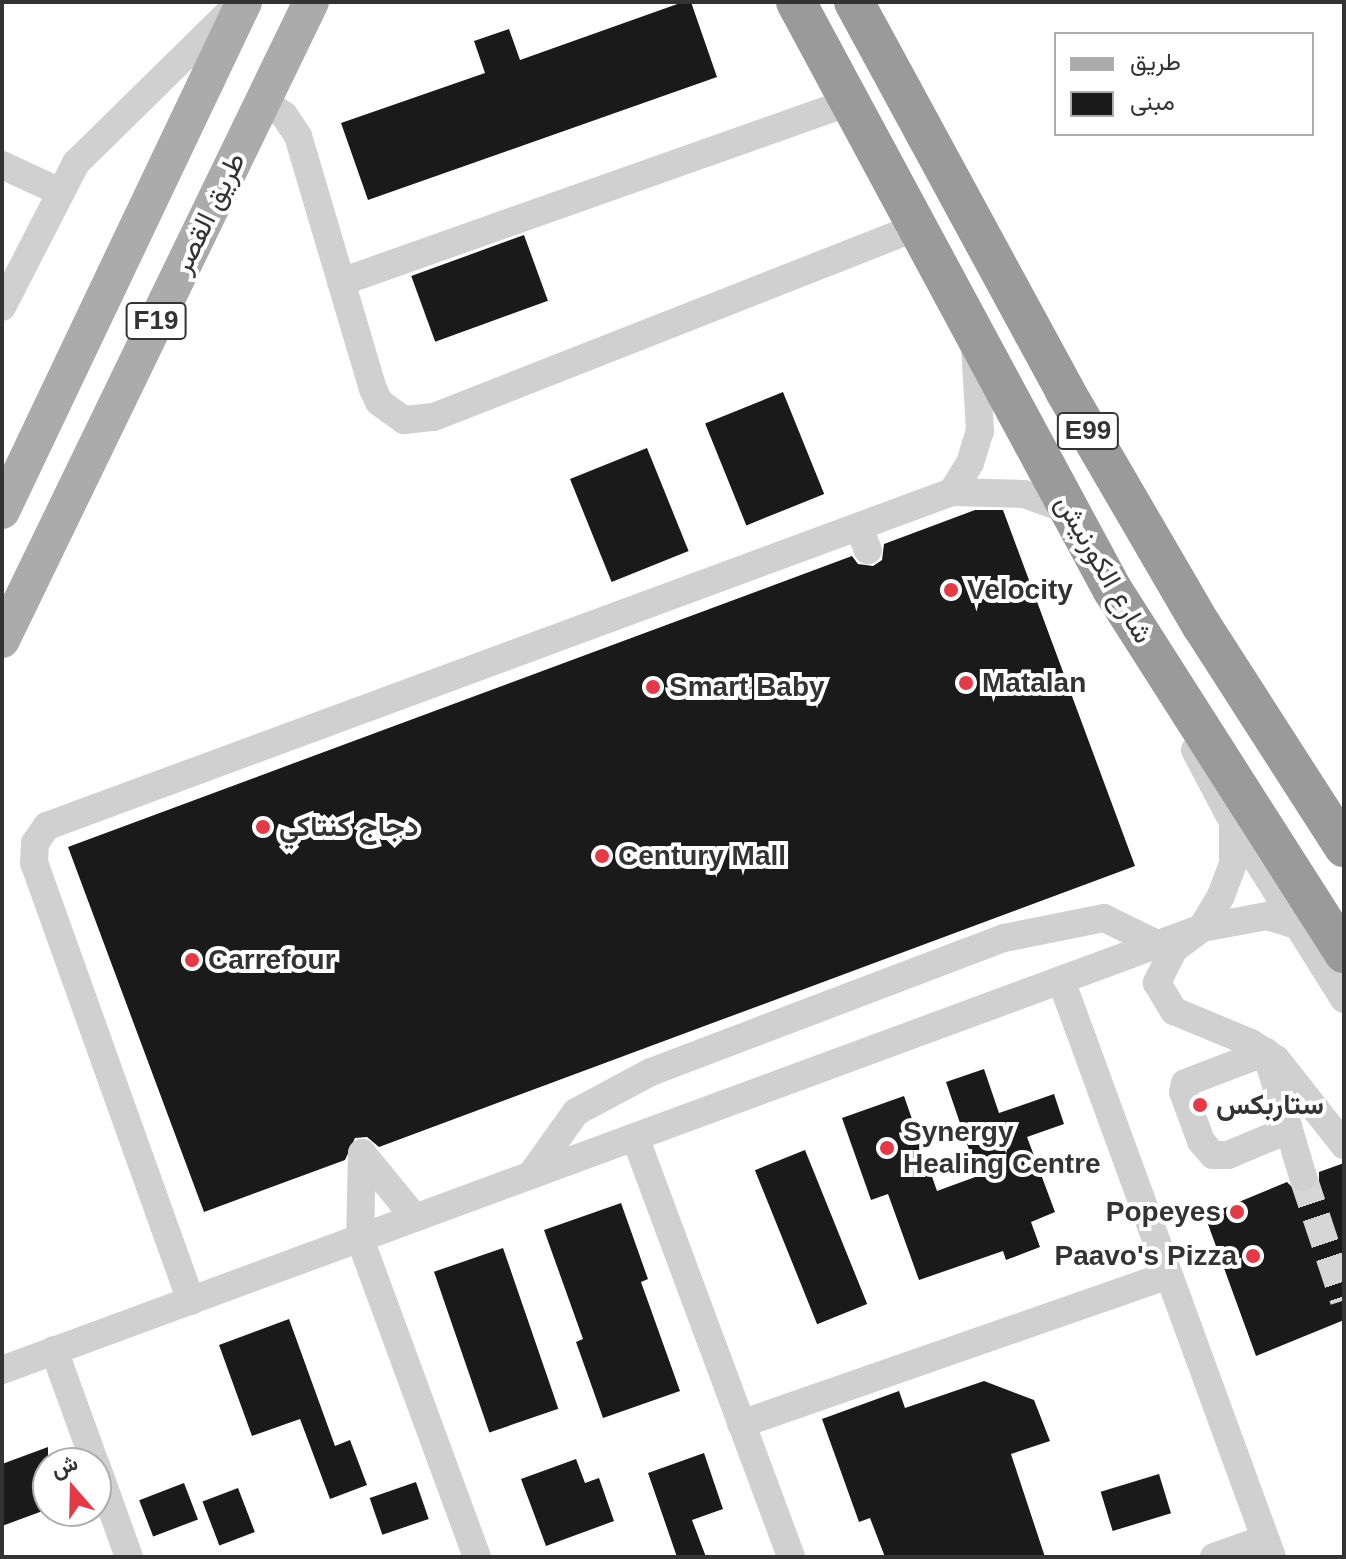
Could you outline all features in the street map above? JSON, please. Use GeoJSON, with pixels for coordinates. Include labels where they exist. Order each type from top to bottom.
{"type":"FeatureCollection","features":[{"type":"Feature","properties":{"kind":"highway","name":"شارع الكورنيش"},"geometry":{"type":"LineString","coordinates":[[796,2],[1112,589],[1344,953]]}},
{"type":"Feature","properties":{"kind":"highway","name":"شارع الكورنيش"},"geometry":{"type":"LineString","coordinates":[[854,2],[1073,405],[1202,626],[1344,847]]}},
{"type":"Feature","properties":{"kind":"main road","name":"طريق القصر"},"geometry":{"type":"LineString","coordinates":[[2,511],[242,2]]}},
{"type":"Feature","properties":{"kind":"main road","name":"طريق القصر"},"geometry":{"type":"LineString","coordinates":[[2,640],[311,2]]}},
{"type":"Feature","properties":{"kind":"street"},"geometry":{"type":"LineString","coordinates":[[2,307],[58,191],[93,143],[242,2]]}},
{"type":"Feature","properties":{"kind":"street"},"geometry":{"type":"LineString","coordinates":[[263,100],[284,115],[298,136],[379,402],[404,420],[419,421],[917,227]]}},
{"type":"Feature","properties":{"kind":"street"},"geometry":{"type":"LineString","coordinates":[[341,282],[850,102]]}},
{"type":"Feature","properties":{"kind":"street"},"geometry":{"type":"LineString","coordinates":[[2,165],[58,191]]}},
{"type":"Feature","properties":{"kind":"street"},"geometry":{"type":"LineString","coordinates":[[952,492],[970,463],[980,431],[973,333]]}},
{"type":"Feature","properties":{"kind":"street"},"geometry":{"type":"LineString","coordinates":[[191,1301],[34,863],[35,843],[47,826],[863,538],[952,492],[1000,491],[1069,510]]}},
{"type":"Feature","properties":{"kind":"street"},"geometry":{"type":"LineString","coordinates":[[1112,589],[1233,822],[1344,999]]}},
{"type":"Feature","properties":{"kind":"street"},"geometry":{"type":"LineString","coordinates":[[1233,822],[1233,864],[1202,928],[1163,964],[1157,983],[1164,1002],[1195,1022],[1266,1052],[1301,1087],[1344,1145]]}},
{"type":"Feature","properties":{"kind":"street"},"geometry":{"type":"LineString","coordinates":[[2,1370],[1202,928],[1267,916],[1296,925]]}},
{"type":"Feature","properties":{"kind":"street"},"geometry":{"type":"LineString","coordinates":[[531,1175],[576,1112],[651,1072],[1004,938],[1104,918],[1157,944]]}},
{"type":"Feature","properties":{"kind":"street"},"geometry":{"type":"LineString","coordinates":[[1061,980],[1268,1548],[1214,1557]]}},
{"type":"Feature","properties":{"kind":"street"},"geometry":{"type":"LineString","coordinates":[[1266,1052],[1303,1177]]}},
{"type":"Feature","properties":{"kind":"street"},"geometry":{"type":"LineString","coordinates":[[1266,1052],[1188,1080],[1183,1092],[1201,1141],[1213,1155],[1228,1155],[1288,1130]]}},
{"type":"Feature","properties":{"kind":"street"},"geometry":{"type":"LineString","coordinates":[[635,1137],[791,1557]]}},
{"type":"Feature","properties":{"kind":"street"},"geometry":{"type":"LineString","coordinates":[[415,1218],[362,1153],[360,1239],[477,1557]]}},
{"type":"Feature","properties":{"kind":"street"},"geometry":{"type":"LineString","coordinates":[[741,1424],[1169,1275]]}},
{"type":"Feature","properties":{"kind":"street"},"geometry":{"type":"LineString","coordinates":[[54,1350],[90,1447]]}},
{"type":"Feature","properties":{"kind":"street"},"geometry":{"type":"LineString","coordinates":[[112,1509],[129,1557]]}},
{"type":"Feature","properties":{"kind":"building"},"geometry":{"type":"Polygon","coordinates":[[[683,2],[691,2],[717,77],[368,200],[341,123],[485,73],[474,41],[509,29],[520,60],[683,2]]]}},
{"type":"Feature","properties":{"kind":"building"},"geometry":{"type":"Polygon","coordinates":[[[524,235],[548,301],[435,342],[411,276],[524,235]]]}},
{"type":"Feature","properties":{"kind":"building"},"geometry":{"type":"Polygon","coordinates":[[[783,392],[824,494],[746,525],[705,423],[783,392]]]}},
{"type":"Feature","properties":{"kind":"building"},"geometry":{"type":"Polygon","coordinates":[[[647,448],[689,551],[612,582],[570,479],[647,448]]]}},
{"type":"Feature","properties":{"kind":"building","name":"Century Mall"},"geometry":{"type":"Polygon","coordinates":[[[975,510],[1003,510],[1135,866],[379,1147],[367,1137],[355,1138],[345,1160],[204,1212],[68,847],[852,556],[858,564],[873,566],[882,560],[884,544],[975,510]]]}},
{"type":"Feature","properties":{"kind":"building"},"geometry":{"type":"Polygon","coordinates":[[[984,1069],[999,1113],[1054,1094],[1064,1124],[1027,1137],[1055,1212],[1031,1222],[1040,1247],[1006,1260],[1003,1251],[919,1280],[888,1194],[871,1200],[842,1118],[904,1096],[937,1191],[978,1176],[946,1082],[984,1069]]]}},
{"type":"Feature","properties":{"kind":"building"},"geometry":{"type":"Polygon","coordinates":[[[805,1150],[867,1304],[817,1324],[755,1170],[805,1150]]]}},
{"type":"Feature","properties":{"kind":"building"},"geometry":{"type":"Polygon","coordinates":[[[1344,1163],[1344,1320],[1256,1356],[1205,1216],[1287,1182],[1298,1193],[1309,1193],[1319,1182],[1319,1172],[1344,1163]]]}},
{"type":"Feature","properties":{"kind":"building"},"geometry":{"type":"Polygon","coordinates":[[[621,1203],[648,1279],[641,1282],[680,1391],[603,1418],[576,1342],[583,1339],[544,1230],[621,1203]]]}},
{"type":"Feature","properties":{"kind":"building"},"geometry":{"type":"Polygon","coordinates":[[[503,1248],[558,1409],[489,1433],[434,1272],[503,1248]]]}},
{"type":"Feature","properties":{"kind":"building"},"geometry":{"type":"Polygon","coordinates":[[[289,1319],[335,1446],[350,1440],[367,1485],[330,1499],[300,1419],[252,1436],[219,1345],[289,1319]]]}},
{"type":"Feature","properties":{"kind":"building"},"geometry":{"type":"Polygon","coordinates":[[[984,1381],[1034,1400],[1050,1441],[1011,1454],[1045,1557],[885,1557],[870,1518],[859,1522],[822,1419],[899,1391],[905,1408],[984,1381]]]}},
{"type":"Feature","properties":{"kind":"building"},"geometry":{"type":"Polygon","coordinates":[[[32,1453],[32,1515],[2,1526],[2,1464],[32,1453]]]}},
{"type":"Feature","properties":{"kind":"building"},"geometry":{"type":"Polygon","coordinates":[[[704,1453],[723,1509],[692,1520],[706,1557],[677,1557],[648,1473],[704,1453]]]}},
{"type":"Feature","properties":{"kind":"building"},"geometry":{"type":"Polygon","coordinates":[[[576,1459],[585,1483],[599,1478],[614,1521],[546,1546],[521,1479],[576,1459]]]}},
{"type":"Feature","properties":{"kind":"building"},"geometry":{"type":"Polygon","coordinates":[[[1159,1474],[1171,1513],[1113,1531],[1101,1492],[1159,1474]]]}},
{"type":"Feature","properties":{"kind":"building"},"geometry":{"type":"Polygon","coordinates":[[[416,1482],[429,1519],[382,1535],[370,1498],[416,1482]]]}},
{"type":"Feature","properties":{"kind":"building"},"geometry":{"type":"Polygon","coordinates":[[[184,1483],[198,1519],[153,1537],[139,1500],[184,1483]]]}},
{"type":"Feature","properties":{"kind":"building"},"geometry":{"type":"Polygon","coordinates":[[[238,1488],[255,1532],[219,1545],[203,1502],[238,1488]]]}},
{"type":"Feature","properties":{"kind":"tunnel"},"geometry":{"type":"LineString","coordinates":[[1303,1177],[1344,1300]]}},
{"type":"Feature","properties":{"kind":"place","name":"Velocity"},"geometry":{"type":"Point","coordinates":[951,590]}},
{"type":"Feature","properties":{"kind":"place","name":"Matalan"},"geometry":{"type":"Point","coordinates":[966,683]}},
{"type":"Feature","properties":{"kind":"place","name":"Smart Baby"},"geometry":{"type":"Point","coordinates":[653,687]}},
{"type":"Feature","properties":{"kind":"place","name":"دجاج كنتاكي"},"geometry":{"type":"Point","coordinates":[263,827]}},
{"type":"Feature","properties":{"kind":"place","name":"Century Mall"},"geometry":{"type":"Point","coordinates":[602,856]}},
{"type":"Feature","properties":{"kind":"place","name":"Carrefour"},"geometry":{"type":"Point","coordinates":[192,960]}},
{"type":"Feature","properties":{"kind":"place","name":"ستاربكس"},"geometry":{"type":"Point","coordinates":[1200,1105]}},
{"type":"Feature","properties":{"kind":"place","name":"Synergy Healing Centre"},"geometry":{"type":"Point","coordinates":[887,1148]}},
{"type":"Feature","properties":{"kind":"place","name":"Popeyes"},"geometry":{"type":"Point","coordinates":[1237,1212]}},
{"type":"Feature","properties":{"kind":"place","name":"Paavo's Pizza"},"geometry":{"type":"Point","coordinates":[1253,1256]}}]}
